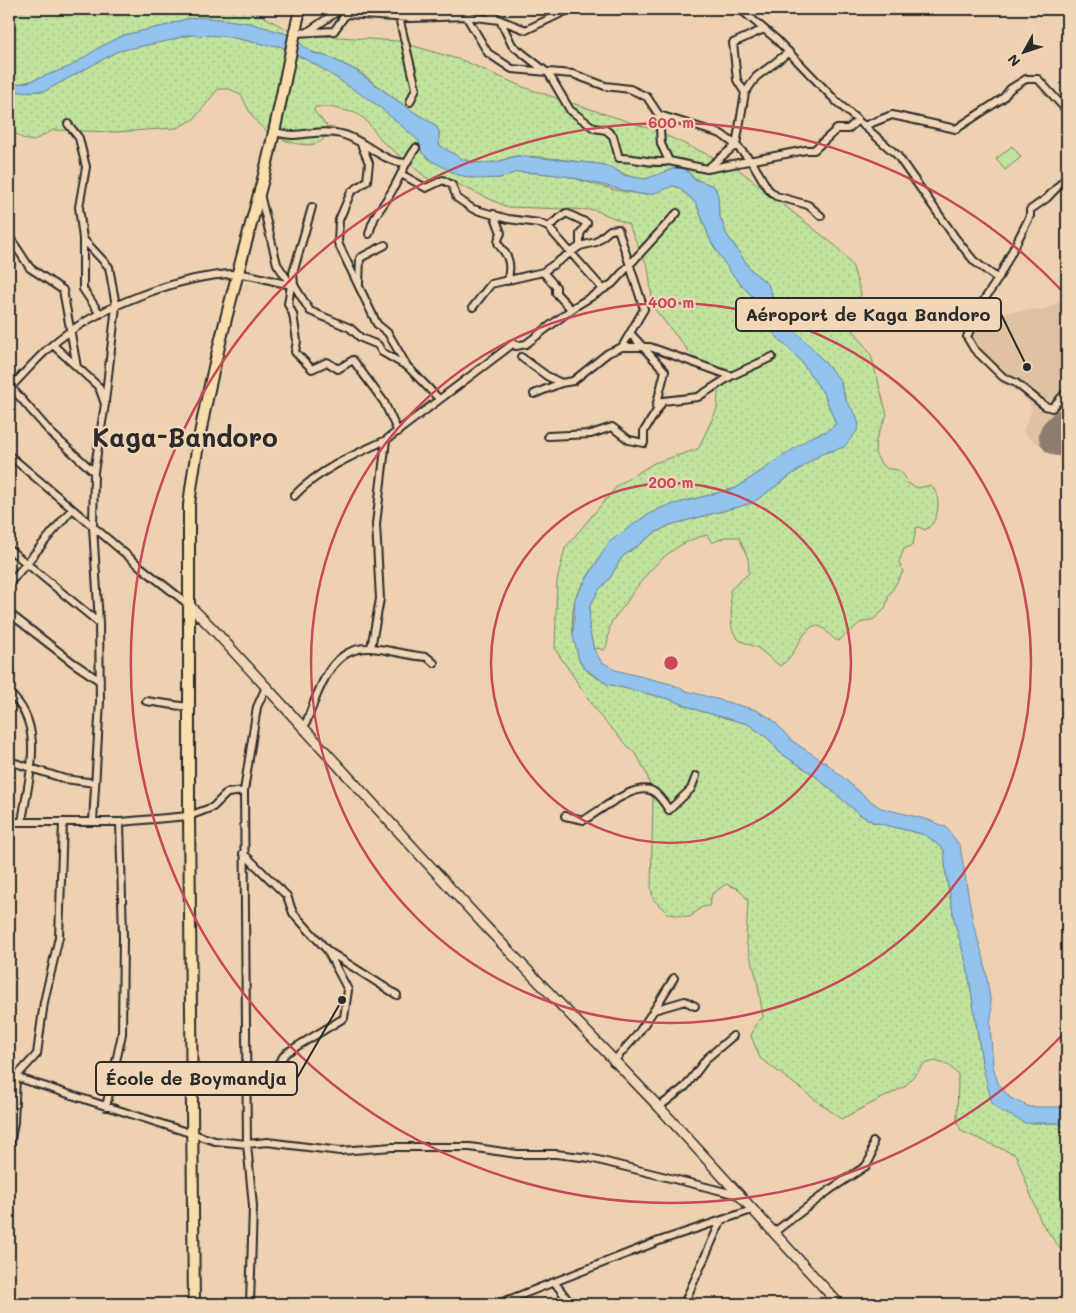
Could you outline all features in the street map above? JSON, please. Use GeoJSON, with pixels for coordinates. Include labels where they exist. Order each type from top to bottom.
{"type":"FeatureCollection","features":[{"type":"Feature","properties":{"kind":"main road"},"geometry":{"type":"LineString","coordinates":[[194,1304],[188,707],[189,506],[194,468],[237,274],[274,132],[300,9]]}},
{"type":"Feature","properties":{"kind":"street"},"geometry":{"type":"LineString","coordinates":[[396,9],[416,88],[410,102]]}},
{"type":"Feature","properties":{"kind":"street"},"geometry":{"type":"LineString","coordinates":[[486,9],[500,20],[512,46],[549,74],[570,110],[594,128],[606,130],[613,136],[619,158],[659,163],[668,161],[707,169],[752,162],[806,150],[814,150],[837,130],[848,130],[858,120]]}},
{"type":"Feature","properties":{"kind":"street"},"geometry":{"type":"LineString","coordinates":[[308,32],[344,10],[399,18],[466,16],[500,20],[526,30],[570,9]]}},
{"type":"Feature","properties":{"kind":"street"},"geometry":{"type":"LineString","coordinates":[[740,9],[789,52],[815,81],[897,154],[954,236],[974,261],[998,279]]}},
{"type":"Feature","properties":{"kind":"street"},"geometry":{"type":"LineString","coordinates":[[294,33],[334,30],[344,10]]}},
{"type":"Feature","properties":{"kind":"street"},"geometry":{"type":"LineString","coordinates":[[466,16],[488,53],[506,65],[519,70],[549,74],[573,74],[605,86],[630,89],[647,97],[659,116],[661,144],[668,161]]}},
{"type":"Feature","properties":{"kind":"street"},"geometry":{"type":"LineString","coordinates":[[745,93],[737,80],[733,43],[764,29]]}},
{"type":"Feature","properties":{"kind":"street"},"geometry":{"type":"LineString","coordinates":[[707,169],[736,145],[745,93],[756,77],[789,52]]}},
{"type":"Feature","properties":{"kind":"street"},"geometry":{"type":"LineString","coordinates":[[864,126],[892,115],[956,129],[1003,98],[1010,88],[1026,79],[1038,79],[1067,111]]}},
{"type":"Feature","properties":{"kind":"street"},"geometry":{"type":"LineString","coordinates":[[659,116],[721,134],[736,145],[752,162],[768,189],[776,196],[808,206],[821,216]]}},
{"type":"Feature","properties":{"kind":"street"},"geometry":{"type":"LineString","coordinates":[[68,124],[79,138],[86,167],[79,207],[83,239],[83,289],[100,314]]}},
{"type":"Feature","properties":{"kind":"street"},"geometry":{"type":"LineString","coordinates":[[274,132],[294,135],[308,132],[342,134],[397,162],[405,163]]}},
{"type":"Feature","properties":{"kind":"street"},"geometry":{"type":"LineString","coordinates":[[361,144],[369,163],[367,181],[352,192],[339,220],[338,243],[377,324],[388,332],[408,367],[439,399]]}},
{"type":"Feature","properties":{"kind":"street"},"geometry":{"type":"LineString","coordinates":[[369,234],[372,220],[401,174],[405,163],[416,148]]}},
{"type":"Feature","properties":{"kind":"street"},"geometry":{"type":"LineString","coordinates":[[401,174],[426,188],[443,180],[452,185],[458,198],[474,209],[508,219],[539,223],[548,227],[602,288]]}},
{"type":"Feature","properties":{"kind":"street"},"geometry":{"type":"LineString","coordinates":[[1067,177],[1047,198],[1030,210],[1030,216],[998,279],[980,306],[967,336],[974,349],[1003,377],[1032,393],[1045,406],[1052,408],[1067,391]]}},
{"type":"Feature","properties":{"kind":"street"},"geometry":{"type":"LineString","coordinates":[[260,190],[277,264],[310,311],[350,328],[361,338],[378,345],[382,352],[408,367]]}},
{"type":"Feature","properties":{"kind":"street"},"geometry":{"type":"LineString","coordinates":[[312,207],[294,273],[288,304],[293,314],[297,341],[295,352],[312,369],[327,362],[338,369],[353,360],[384,402],[398,432]]}},
{"type":"Feature","properties":{"kind":"street"},"geometry":{"type":"LineString","coordinates":[[548,227],[566,213],[587,223],[580,234],[580,246]]}},
{"type":"Feature","properties":{"kind":"street"},"geometry":{"type":"LineString","coordinates":[[294,496],[302,488],[347,460],[398,432],[439,399],[515,345],[526,344],[571,309],[602,288],[612,284],[630,262],[648,246],[677,213]]}},
{"type":"Feature","properties":{"kind":"street"},"geometry":{"type":"LineString","coordinates":[[494,214],[501,233],[497,241],[498,246],[506,254],[510,269],[507,281]]}},
{"type":"Feature","properties":{"kind":"street"},"geometry":{"type":"LineString","coordinates":[[473,307],[491,284],[543,272],[580,246],[596,242],[610,230],[618,228],[644,310],[622,347]]}},
{"type":"Feature","properties":{"kind":"street"},"geometry":{"type":"LineString","coordinates":[[9,236],[30,268],[63,290],[69,334],[77,367]]}},
{"type":"Feature","properties":{"kind":"street"},"geometry":{"type":"LineString","coordinates":[[83,239],[109,267],[116,306],[105,404],[94,472],[93,527],[99,623],[100,681],[93,822]]}},
{"type":"Feature","properties":{"kind":"street"},"geometry":{"type":"LineString","coordinates":[[359,287],[360,258],[384,245]]}},
{"type":"Feature","properties":{"kind":"street"},"geometry":{"type":"LineString","coordinates":[[543,272],[556,288],[556,293],[571,309]]}},
{"type":"Feature","properties":{"kind":"street"},"geometry":{"type":"LineString","coordinates":[[94,472],[51,433],[10,388],[52,345],[100,314],[133,297],[200,278],[237,274],[292,285]]}},
{"type":"Feature","properties":{"kind":"street"},"geometry":{"type":"LineString","coordinates":[[630,333],[665,371],[655,413]]}},
{"type":"Feature","properties":{"kind":"street"},"geometry":{"type":"LineString","coordinates":[[52,345],[99,388],[105,404]]}},
{"type":"Feature","properties":{"kind":"street"},"geometry":{"type":"LineString","coordinates":[[534,394],[560,382],[573,381],[608,353],[622,347],[650,347],[731,376]]}},
{"type":"Feature","properties":{"kind":"street"},"geometry":{"type":"LineString","coordinates":[[521,357],[547,376],[560,382]]}},
{"type":"Feature","properties":{"kind":"street"},"geometry":{"type":"LineString","coordinates":[[548,436],[591,434],[612,427],[629,440],[644,443],[644,431],[663,401],[698,397],[731,376],[772,357]]}},
{"type":"Feature","properties":{"kind":"street"},"geometry":{"type":"LineString","coordinates":[[371,648],[380,599],[376,524],[386,440]]}},
{"type":"Feature","properties":{"kind":"street"},"geometry":{"type":"LineString","coordinates":[[9,455],[93,527],[188,604],[613,1062],[659,1107],[839,1304]]}},
{"type":"Feature","properties":{"kind":"street"},"geometry":{"type":"LineString","coordinates":[[9,584],[72,509]]}},
{"type":"Feature","properties":{"kind":"street"},"geometry":{"type":"LineString","coordinates":[[9,549],[99,623]]}},
{"type":"Feature","properties":{"kind":"street"},"geometry":{"type":"LineString","coordinates":[[9,613],[72,662],[100,681]]}},
{"type":"Feature","properties":{"kind":"street"},"geometry":{"type":"LineString","coordinates":[[304,728],[326,674],[335,661],[356,649],[371,648],[428,657],[434,663]]}},
{"type":"Feature","properties":{"kind":"street"},"geometry":{"type":"LineString","coordinates":[[250,1304],[253,1206],[247,1144],[243,853],[244,791],[257,707],[266,687]]}},
{"type":"Feature","properties":{"kind":"street"},"geometry":{"type":"LineString","coordinates":[[9,693],[16,700],[30,722],[34,741],[22,822]]}},
{"type":"Feature","properties":{"kind":"street"},"geometry":{"type":"LineString","coordinates":[[146,701],[188,707]]}},
{"type":"Feature","properties":{"kind":"street"},"geometry":{"type":"LineString","coordinates":[[9,761],[64,778],[95,783]]}},
{"type":"Feature","properties":{"kind":"street"},"geometry":{"type":"LineString","coordinates":[[564,816],[584,820],[597,813],[611,801],[644,789],[654,792],[670,810],[691,789],[696,776]]}},
{"type":"Feature","properties":{"kind":"street"},"geometry":{"type":"LineString","coordinates":[[9,822],[120,822],[189,816],[212,807],[227,793],[244,791]]}},
{"type":"Feature","properties":{"kind":"street"},"geometry":{"type":"LineString","coordinates":[[9,1150],[14,1122],[16,1077],[37,1054],[42,1031],[44,1002],[59,937],[63,822]]}},
{"type":"Feature","properties":{"kind":"street"},"geometry":{"type":"LineString","coordinates":[[106,1107],[122,1034],[123,938],[120,822]]}},
{"type":"Feature","properties":{"kind":"street"},"geometry":{"type":"LineString","coordinates":[[243,853],[287,896],[293,913],[328,951],[398,995]]}},
{"type":"Feature","properties":{"kind":"street"},"geometry":{"type":"LineString","coordinates":[[247,1084],[276,1066],[286,1053],[344,1018],[348,990],[328,951]]}},
{"type":"Feature","properties":{"kind":"street"},"geometry":{"type":"LineString","coordinates":[[613,1062],[637,1034],[674,978]]}},
{"type":"Feature","properties":{"kind":"street"},"geometry":{"type":"LineString","coordinates":[[654,1010],[685,1001],[695,1006]]}},
{"type":"Feature","properties":{"kind":"street"},"geometry":{"type":"LineString","coordinates":[[659,1107],[686,1086],[707,1058],[733,1036]]}},
{"type":"Feature","properties":{"kind":"street"},"geometry":{"type":"LineString","coordinates":[[9,1074],[192,1135],[216,1141],[247,1144],[266,1142],[340,1151],[392,1147],[460,1147],[492,1148],[517,1154],[556,1154],[590,1158],[738,1195]]}},
{"type":"Feature","properties":{"kind":"street"},"geometry":{"type":"LineString","coordinates":[[773,1233],[831,1189],[866,1166],[871,1157],[873,1142]]}},
{"type":"Feature","properties":{"kind":"street"},"geometry":{"type":"LineString","coordinates":[[498,1304],[659,1241],[752,1210]]}},
{"type":"Feature","properties":{"kind":"street"},"geometry":{"type":"LineString","coordinates":[[689,1304],[686,1299],[721,1221]]}},
{"type":"Feature","properties":{"kind":"street"},"geometry":{"type":"LineString","coordinates":[[555,1282],[571,1304]]}},
{"type":"Feature","properties":{"kind":"shaded area"},"geometry":{"type":"Polygon","coordinates":[[[1067,299],[1067,462],[1031,439],[1023,431],[1031,412],[1031,406],[1021,393],[1002,384],[970,349],[965,341],[966,330],[961,316],[1044,309],[1067,299]]]}},
{"type":"Feature","properties":{"kind":"green space"},"geometry":{"type":"Polygon","coordinates":[[[9,9],[250,9],[295,34],[397,41],[464,61],[523,87],[654,130],[737,168],[838,248],[853,267],[861,294],[859,300],[845,314],[845,318],[871,355],[887,415],[876,439],[875,453],[881,464],[888,469],[895,469],[901,472],[905,476],[907,483],[918,488],[931,485],[935,490],[938,509],[934,521],[925,530],[919,527],[916,528],[913,545],[904,549],[899,562],[903,572],[889,595],[885,609],[874,619],[860,623],[838,641],[821,627],[813,626],[804,635],[790,657],[780,666],[758,648],[739,640],[732,629],[730,590],[749,573],[748,559],[739,537],[725,537],[712,543],[707,535],[681,545],[650,570],[612,621],[604,650],[597,648],[594,650],[589,629],[590,606],[598,591],[610,578],[622,557],[655,533],[670,525],[752,503],[821,454],[844,447],[856,415],[847,403],[840,380],[790,326],[774,301],[768,284],[751,270],[727,235],[719,214],[716,189],[714,187],[694,178],[687,170],[680,168],[645,179],[632,177],[604,165],[548,158],[515,156],[487,163],[465,160],[451,154],[439,145],[439,131],[435,125],[406,107],[358,71],[329,57],[306,50],[287,34],[249,23],[203,17],[182,20],[169,25],[124,35],[100,47],[73,66],[19,84],[9,82],[9,9]]]}},
{"type":"Feature","properties":{"kind":"green space"},"geometry":{"type":"Polygon","coordinates":[[[195,34],[225,36],[280,46],[318,66],[378,105],[419,141],[422,153],[432,161],[468,178],[500,178],[517,172],[539,173],[566,176],[614,190],[646,195],[672,186],[678,187],[696,203],[711,242],[741,285],[754,298],[774,334],[800,360],[824,394],[836,424],[736,488],[663,507],[644,517],[623,533],[598,560],[577,593],[573,609],[572,628],[579,660],[589,673],[607,684],[669,699],[700,711],[748,724],[770,740],[779,752],[814,775],[859,814],[873,822],[926,835],[944,850],[946,874],[955,924],[967,965],[983,1068],[1033,1123],[1058,1123],[1067,1127],[1067,1304],[1064,1304],[1064,1254],[1041,1222],[1016,1155],[961,1131],[957,1121],[958,1074],[948,1065],[935,1061],[924,1064],[904,1087],[841,1119],[760,1058],[751,1036],[755,1025],[763,1017],[757,979],[746,942],[748,900],[739,889],[726,884],[712,894],[709,906],[702,907],[690,917],[668,914],[653,899],[651,887],[653,796],[647,775],[638,757],[600,716],[555,649],[557,581],[565,548],[618,485],[654,463],[698,449],[717,409],[719,378],[690,353],[653,307],[648,267],[628,224],[595,210],[507,207],[440,176],[429,180],[383,142],[366,120],[356,113],[330,107],[315,107],[314,111],[327,126],[326,136],[320,142],[302,144],[281,139],[265,130],[251,114],[242,96],[230,89],[218,89],[194,119],[177,128],[115,132],[53,130],[33,141],[24,139],[9,129],[9,92],[45,91],[118,51],[195,34]]]}},
{"type":"Feature","properties":{"kind":"green space"},"geometry":{"type":"Polygon","coordinates":[[[1012,146],[1021,157],[1005,170],[996,159],[1012,146]]]}},
{"type":"Feature","properties":{"kind":"water"},"geometry":{"type":"Polygon","coordinates":[[[203,17],[249,23],[287,34],[313,53],[329,57],[355,70],[406,107],[435,125],[439,131],[439,145],[466,161],[476,163],[497,162],[516,156],[542,158],[600,164],[613,168],[623,175],[645,179],[673,169],[684,168],[694,179],[714,186],[718,195],[719,214],[727,235],[751,270],[768,284],[774,301],[790,326],[840,380],[845,399],[856,415],[859,425],[857,431],[844,447],[821,454],[752,503],[670,525],[655,533],[622,557],[610,578],[598,591],[590,606],[589,629],[594,650],[601,661],[615,670],[671,684],[687,691],[756,710],[772,719],[792,741],[826,763],[881,808],[929,820],[946,827],[960,846],[973,923],[984,960],[992,1012],[990,1023],[993,1066],[998,1083],[1010,1098],[1030,1107],[1058,1107],[1067,1109],[1067,1127],[1058,1123],[1025,1123],[999,1110],[992,1103],[983,1068],[967,965],[955,924],[946,874],[944,850],[926,835],[873,822],[859,814],[814,775],[779,752],[770,740],[748,724],[700,711],[669,699],[607,684],[584,668],[579,660],[573,636],[575,598],[609,542],[644,517],[663,507],[736,488],[811,437],[827,431],[836,424],[824,394],[800,360],[774,334],[754,298],[731,273],[711,242],[696,203],[678,187],[673,186],[652,194],[639,194],[566,176],[539,173],[517,172],[500,178],[479,179],[458,175],[432,161],[422,153],[419,141],[377,105],[318,66],[280,46],[225,36],[186,35],[172,40],[118,51],[45,91],[9,92],[9,82],[19,84],[31,81],[69,67],[100,47],[124,35],[185,19],[203,17]]]}},
{"type":"Feature","properties":{"kind":"runway"},"geometry":{"type":"LineString","coordinates":[[1059,436],[1067,428]]}},
{"type":"Feature","properties":{"kind":"place","name":"Aéroport de Kaga Bandoro"},"geometry":{"type":"Point","coordinates":[1027,367]}},
{"type":"Feature","properties":{"kind":"place","name":"École de Boymandja"},"geometry":{"type":"Point","coordinates":[342,1000]}},
{"type":"Feature","properties":{"kind":"district","name":"Kaga-Bandoro"},"geometry":{"type":"Point","coordinates":[185,437]}}]}
